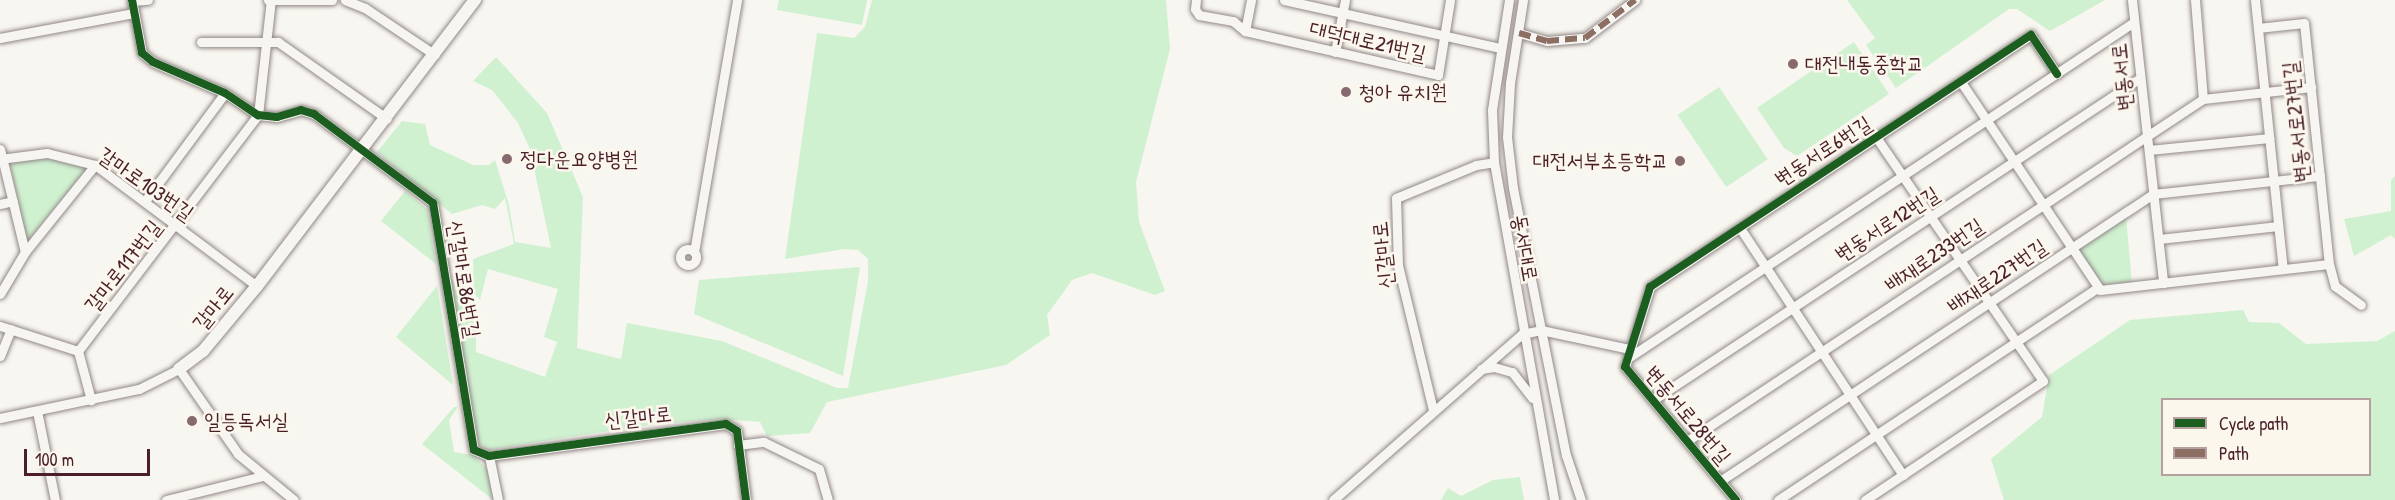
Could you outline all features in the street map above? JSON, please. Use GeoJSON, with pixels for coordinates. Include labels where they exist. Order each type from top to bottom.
{"type":"FeatureCollection","features":[{"type":"Feature","properties":{"kind":"main road","name":"갈마로"},"geometry":{"type":"LineString","coordinates":[[179,369],[203,351],[257,286],[387,119],[475,0]]}},
{"type":"Feature","properties":{"kind":"street"},"geometry":{"type":"LineString","coordinates":[[148,0],[132,1],[142,53],[153,62],[225,93],[258,115],[277,117],[301,110],[314,114],[361,150]]}},
{"type":"Feature","properties":{"kind":"street"},"geometry":{"type":"LineString","coordinates":[[269,0],[332,0]]}},
{"type":"Feature","properties":{"kind":"street","name":"갈마로117번길"},"geometry":{"type":"LineString","coordinates":[[78,351],[177,226],[258,115],[268,40],[269,0]]}},
{"type":"Feature","properties":{"kind":"street"},"geometry":{"type":"LineString","coordinates":[[345,0],[365,8],[435,54]]}},
{"type":"Feature","properties":{"kind":"street"},"geometry":{"type":"LineString","coordinates":[[694,252],[737,0]]}},
{"type":"Feature","properties":{"kind":"street","name":"대덕대로21번길"},"geometry":{"type":"LineString","coordinates":[[1196,0],[1195,9],[1199,15],[1233,21],[1245,31],[1438,75],[1447,37],[1450,0]]}},
{"type":"Feature","properties":{"kind":"street"},"geometry":{"type":"LineString","coordinates":[[1245,31],[1251,0]]}},
{"type":"Feature","properties":{"kind":"street"},"geometry":{"type":"LineString","coordinates":[[1284,0],[1501,48]]}},
{"type":"Feature","properties":{"kind":"street"},"geometry":{"type":"LineString","coordinates":[[1335,52],[1345,0]]}},
{"type":"Feature","properties":{"kind":"street","name":"동서대로"},"geometry":{"type":"LineString","coordinates":[[1509,0],[1492,110],[1494,162],[1522,334],[1554,500]]}},
{"type":"Feature","properties":{"kind":"street","name":"동서대로"},"geometry":{"type":"LineString","coordinates":[[1523,0],[1510,83],[1508,137],[1513,188],[1566,455],[1581,500]]}},
{"type":"Feature","properties":{"kind":"street"},"geometry":{"type":"LineString","coordinates":[[1519,33],[1547,41],[1585,38],[1635,0]]}},
{"type":"Feature","properties":{"kind":"street","name":"변동서로"},"geometry":{"type":"LineString","coordinates":[[2132,0],[2163,283]]}},
{"type":"Feature","properties":{"kind":"street"},"geometry":{"type":"LineString","coordinates":[[2195,0],[2202,99]]}},
{"type":"Feature","properties":{"kind":"street"},"geometry":{"type":"LineString","coordinates":[[2255,0],[2283,269]]}},
{"type":"Feature","properties":{"kind":"street"},"geometry":{"type":"LineString","coordinates":[[0,38],[134,14]]}},
{"type":"Feature","properties":{"kind":"street"},"geometry":{"type":"LineString","coordinates":[[1333,500],[1479,369],[1522,334],[1541,330],[1629,353],[1765,267],[2134,22]]}},
{"type":"Feature","properties":{"kind":"street","name":"변동서로27번길"},"geometry":{"type":"LineString","coordinates":[[2258,28],[2304,23],[2329,264],[2335,286],[2361,305]]}},
{"type":"Feature","properties":{"kind":"street","name":"변동서로6번길"},"geometry":{"type":"LineString","coordinates":[[1629,353],[1650,287],[2031,35],[2057,74]]}},
{"type":"Feature","properties":{"kind":"street"},"geometry":{"type":"LineString","coordinates":[[201,42],[268,40],[292,48],[387,119]]}},
{"type":"Feature","properties":{"kind":"street","name":"변동서로12번길"},"geometry":{"type":"LineString","coordinates":[[1653,400],[2140,78]]}},
{"type":"Feature","properties":{"kind":"street"},"geometry":{"type":"LineString","coordinates":[[1961,81],[2098,287]]}},
{"type":"Feature","properties":{"kind":"street","name":"배재로233번길"},"geometry":{"type":"LineString","coordinates":[[1687,441],[2202,99],[2311,87]]}},
{"type":"Feature","properties":{"kind":"street"},"geometry":{"type":"LineString","coordinates":[[145,201],[225,93]]}},
{"type":"Feature","properties":{"kind":"street"},"geometry":{"type":"LineString","coordinates":[[1865,500],[2043,381],[1876,137]]}},
{"type":"Feature","properties":{"kind":"street"},"geometry":{"type":"LineString","coordinates":[[2149,150],[2270,138]]}},
{"type":"Feature","properties":{"kind":"street","name":"신갈마로86번길"},"geometry":{"type":"LineString","coordinates":[[361,150],[433,203],[474,450]]}},
{"type":"Feature","properties":{"kind":"street","name":"갈마로103번길"},"geometry":{"type":"LineString","coordinates":[[1,156],[47,153],[95,165],[257,286]]}},
{"type":"Feature","properties":{"kind":"street"},"geometry":{"type":"LineString","coordinates":[[1,156],[25,252]]}},
{"type":"Feature","properties":{"kind":"street","name":"신갈마로"},"geometry":{"type":"LineString","coordinates":[[1433,410],[1398,265],[1396,198],[1476,165],[1494,162]]}},
{"type":"Feature","properties":{"kind":"street"},"geometry":{"type":"LineString","coordinates":[[0,294],[25,252],[95,165]]}},
{"type":"Feature","properties":{"kind":"street","name":"배재로227번길"},"geometry":{"type":"LineString","coordinates":[[1720,481],[2153,194],[2320,176]]}},
{"type":"Feature","properties":{"kind":"street"},"geometry":{"type":"LineString","coordinates":[[0,204],[13,201]]}},
{"type":"Feature","properties":{"kind":"street"},"geometry":{"type":"LineString","coordinates":[[2159,239],[2278,226]]}},
{"type":"Feature","properties":{"kind":"street"},"geometry":{"type":"LineString","coordinates":[[1740,228],[1903,475]]}},
{"type":"Feature","properties":{"kind":"street"},"geometry":{"type":"LineString","coordinates":[[1778,500],[2098,287],[2163,283],[2329,264]]}},
{"type":"Feature","properties":{"kind":"street"},"geometry":{"type":"LineString","coordinates":[[0,326],[78,351],[91,400]]}},
{"type":"Feature","properties":{"kind":"street"},"geometry":{"type":"LineString","coordinates":[[0,356],[11,329]]}},
{"type":"Feature","properties":{"kind":"street","name":"변동서로28번길"},"geometry":{"type":"LineString","coordinates":[[1629,353],[1625,367],[1736,500]]}},
{"type":"Feature","properties":{"kind":"street"},"geometry":{"type":"LineString","coordinates":[[1479,369],[1494,367],[1512,372],[1535,403]]}},
{"type":"Feature","properties":{"kind":"street"},"geometry":{"type":"LineString","coordinates":[[179,369],[221,435],[263,476],[294,500]]}},
{"type":"Feature","properties":{"kind":"street","name":"갈마로"},"geometry":{"type":"LineString","coordinates":[[0,418],[139,389],[179,369]]}},
{"type":"Feature","properties":{"kind":"street"},"geometry":{"type":"LineString","coordinates":[[37,411],[55,500]]}},
{"type":"Feature","properties":{"kind":"street","name":"신갈마로"},"geometry":{"type":"LineString","coordinates":[[474,450],[489,456],[726,424],[737,431],[746,500]]}},
{"type":"Feature","properties":{"kind":"street"},"geometry":{"type":"LineString","coordinates":[[738,445],[764,442],[819,469],[828,500]]}},
{"type":"Feature","properties":{"kind":"street"},"geometry":{"type":"LineString","coordinates":[[489,456],[498,500]]}},
{"type":"Feature","properties":{"kind":"street"},"geometry":{"type":"LineString","coordinates":[[166,500],[217,495],[263,476]]}},
{"type":"Feature","properties":{"kind":"green space"},"geometry":{"type":"Polygon","coordinates":[[[779,0],[867,0],[862,25],[777,10],[779,0]]]}},
{"type":"Feature","properties":{"kind":"green space"},"geometry":{"type":"Polygon","coordinates":[[[872,0],[1166,0],[1170,49],[1136,182],[1139,222],[1165,291],[1155,295],[1092,273],[1072,280],[1047,315],[1050,335],[1006,365],[827,402],[810,433],[767,436],[760,422],[719,419],[641,426],[488,450],[478,444],[450,275],[476,327],[476,352],[545,377],[557,342],[544,337],[558,289],[488,269],[480,300],[474,293],[473,259],[514,244],[505,198],[495,209],[482,205],[452,214],[377,152],[402,121],[425,124],[430,145],[473,165],[489,165],[495,160],[509,205],[515,242],[551,248],[530,149],[518,123],[492,90],[473,81],[496,57],[547,113],[583,197],[577,348],[621,359],[627,323],[722,341],[837,388],[848,388],[868,281],[868,259],[858,250],[844,249],[785,259],[817,33],[854,38],[865,27],[872,0]]]}},
{"type":"Feature","properties":{"kind":"green space"},"geometry":{"type":"Polygon","coordinates":[[[1847,0],[2105,0],[2050,31],[2017,9],[2009,9],[1896,88],[1866,45],[1875,38],[1847,0]]]}},
{"type":"Feature","properties":{"kind":"green space"},"geometry":{"type":"Polygon","coordinates":[[[1854,42],[1889,94],[1797,156],[1784,148],[1757,108],[1854,42]]]}},
{"type":"Feature","properties":{"kind":"green space"},"geometry":{"type":"Polygon","coordinates":[[[1719,87],[1768,159],[1726,187],[1678,115],[1719,87]]]}},
{"type":"Feature","properties":{"kind":"green space"},"geometry":{"type":"Polygon","coordinates":[[[46,155],[87,168],[27,242],[10,163],[46,155]]]}},
{"type":"Feature","properties":{"kind":"green space"},"geometry":{"type":"Polygon","coordinates":[[[2395,176],[2395,239],[2391,235],[2354,256],[2344,219],[2391,211],[2391,180],[2395,176]]]}},
{"type":"Feature","properties":{"kind":"green space"},"geometry":{"type":"Polygon","coordinates":[[[405,191],[427,209],[436,264],[381,221],[405,191]]]}},
{"type":"Feature","properties":{"kind":"green space"},"geometry":{"type":"Polygon","coordinates":[[[2126,217],[2132,283],[2102,286],[2078,249],[2126,217]]]}},
{"type":"Feature","properties":{"kind":"green space"},"geometry":{"type":"Polygon","coordinates":[[[860,267],[843,376],[694,314],[699,280],[860,267]]]}},
{"type":"Feature","properties":{"kind":"green space"},"geometry":{"type":"Polygon","coordinates":[[[437,286],[453,385],[396,337],[437,286]]]}},
{"type":"Feature","properties":{"kind":"green space"},"geometry":{"type":"Polygon","coordinates":[[[2243,310],[2249,322],[2279,323],[2306,344],[2377,341],[2395,331],[2395,500],[2004,500],[1991,459],[2042,417],[2049,375],[2130,320],[2243,310]]]}},
{"type":"Feature","properties":{"kind":"green space"},"geometry":{"type":"Polygon","coordinates":[[[454,407],[458,407],[449,420],[454,452],[473,455],[488,470],[492,499],[422,444],[454,407]]]}},
{"type":"Feature","properties":{"kind":"green space"},"geometry":{"type":"Polygon","coordinates":[[[1520,477],[1524,500],[1441,500],[1448,488],[1461,496],[1493,480],[1520,477]]]}},
{"type":"Feature","properties":{"kind":"marked path"},"geometry":{"type":"LineString","coordinates":[[1519,33],[1547,41],[1585,38],[1635,0]]}},
{"type":"Feature","properties":{"kind":"cycle path"},"geometry":{"type":"LineString","coordinates":[[132,0],[142,53],[153,62],[225,93],[258,115],[277,117],[301,110],[314,114],[433,203],[474,450],[489,456],[726,424],[737,431],[746,500]]}},
{"type":"Feature","properties":{"kind":"cycle path"},"geometry":{"type":"LineString","coordinates":[[1736,500],[1625,367],[1650,287],[2031,35],[2057,74]]}},
{"type":"Feature","properties":{"kind":"place","name":"대전내동중학교"},"geometry":{"type":"Point","coordinates":[1793,64]}},
{"type":"Feature","properties":{"kind":"place","name":"청아 유치원"},"geometry":{"type":"Point","coordinates":[1346,92]}},
{"type":"Feature","properties":{"kind":"place","name":"정다운요양병원"},"geometry":{"type":"Point","coordinates":[507,159]}},
{"type":"Feature","properties":{"kind":"place","name":"대전서부초등학교"},"geometry":{"type":"Point","coordinates":[1680,161]}},
{"type":"Feature","properties":{"kind":"place","name":"일등독서실"},"geometry":{"type":"Point","coordinates":[192,421]}}]}
